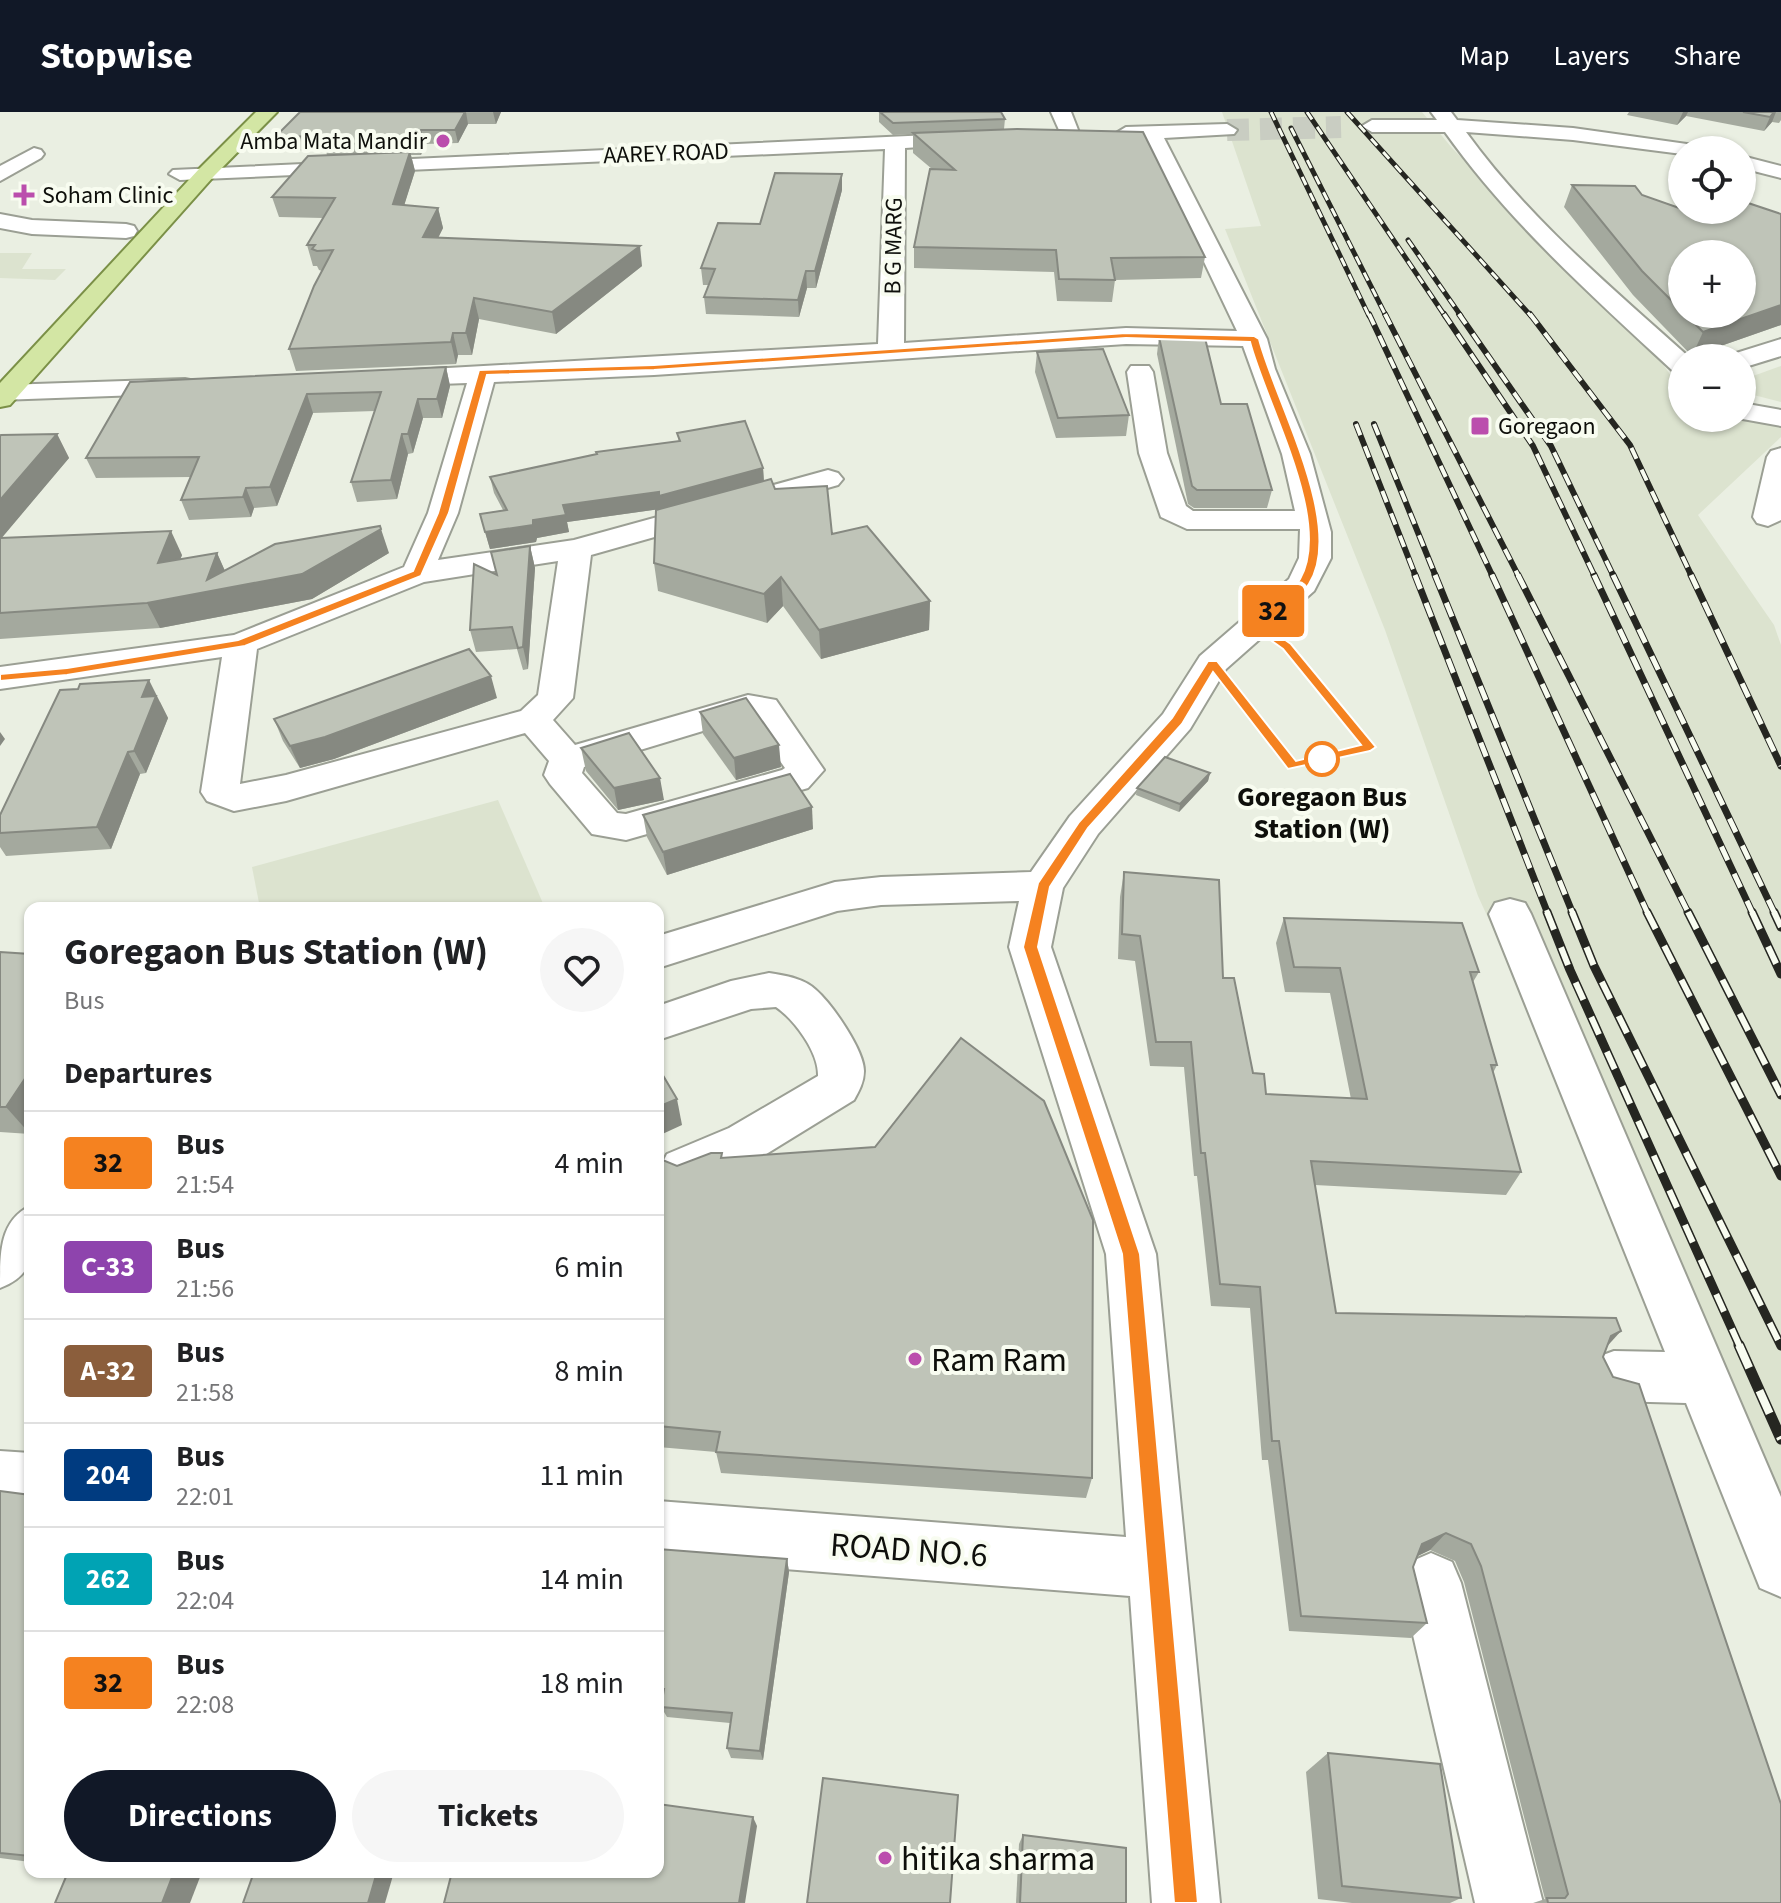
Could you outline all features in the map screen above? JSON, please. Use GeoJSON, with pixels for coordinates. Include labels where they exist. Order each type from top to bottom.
{"type":"FeatureCollection","features":[{"type":"Feature","properties":{"kind":"main road"},"geometry":{"type":"LineString","coordinates":[[34,328],[243,112]]}},
{"type":"Feature","properties":{"kind":"main road"},"geometry":{"type":"LineString","coordinates":[[3,396],[207,172],[267,112]]}},
{"type":"Feature","properties":{"kind":"street"},"geometry":{"type":"LineString","coordinates":[[1061,112],[1078,135],[1227,130]]}},
{"type":"Feature","properties":{"kind":"street"},"geometry":{"type":"LineString","coordinates":[[1372,126],[1445,117],[1668,146]]}},
{"type":"Feature","properties":{"kind":"street"},"geometry":{"type":"LineString","coordinates":[[1445,117],[1474,158],[1562,255],[1668,352]]}},
{"type":"Feature","properties":{"kind":"street"},"geometry":{"type":"LineString","coordinates":[[1589,134],[1604,119]]}},
{"type":"Feature","properties":{"kind":"street"},"geometry":{"type":"LineString","coordinates":[[1151,131],[1254,339],[1262,369],[1296,454],[1313,520],[1315,558],[1303,584],[1212,663],[1177,721],[1084,825],[1043,886],[1030,947],[1131,1254],[1186,1903]]}},
{"type":"Feature","properties":{"kind":"street","name":"AAREY ROAD"},"geometry":{"type":"LineString","coordinates":[[180,174],[996,138]]}},
{"type":"Feature","properties":{"kind":"street","name":"B G MARG"},"geometry":{"type":"LineString","coordinates":[[891,350],[895,143]]}},
{"type":"Feature","properties":{"kind":"street"},"geometry":{"type":"LineString","coordinates":[[0,154],[34,154],[0,175]]}},
{"type":"Feature","properties":{"kind":"street"},"geometry":{"type":"LineString","coordinates":[[1756,164],[1778,168]]}},
{"type":"Feature","properties":{"kind":"street"},"geometry":{"type":"LineString","coordinates":[[0,221],[32,227],[126,231]]}},
{"type":"Feature","properties":{"kind":"street"},"geometry":{"type":"LineString","coordinates":[[358,379],[654,367],[1126,336],[1254,339]]}},
{"type":"Feature","properties":{"kind":"street"},"geometry":{"type":"LineString","coordinates":[[1756,355],[1781,347]]}},
{"type":"Feature","properties":{"kind":"street"},"geometry":{"type":"LineString","coordinates":[[417,573],[443,513],[483,372]]}},
{"type":"Feature","properties":{"kind":"street"},"geometry":{"type":"LineString","coordinates":[[1140,372],[1153,453],[1172,511],[1187,520],[1313,520]]}},
{"type":"Feature","properties":{"kind":"street"},"geometry":{"type":"LineString","coordinates":[[3,396],[204,386]]}},
{"type":"Feature","properties":{"kind":"street"},"geometry":{"type":"LineString","coordinates":[[1756,414],[1781,418]]}},
{"type":"Feature","properties":{"kind":"street"},"geometry":{"type":"LineString","coordinates":[[1774,503],[1781,457]]}},
{"type":"Feature","properties":{"kind":"street"},"geometry":{"type":"LineString","coordinates":[[0,678],[67,671],[241,644],[417,573],[576,549],[828,479]]}},
{"type":"Feature","properties":{"kind":"street"},"geometry":{"type":"LineString","coordinates":[[241,644],[220,792],[234,798],[286,788],[534,719],[555,698],[576,549]]}},
{"type":"Feature","properties":{"kind":"street"},"geometry":{"type":"LineString","coordinates":[[748,706],[763,708],[805,770],[795,779],[626,827],[606,825],[563,775],[568,759],[748,706]]}},
{"type":"Feature","properties":{"kind":"street"},"geometry":{"type":"LineString","coordinates":[[534,719],[550,742],[568,759]]}},
{"type":"Feature","properties":{"kind":"street"},"geometry":{"type":"LineString","coordinates":[[664,950],[835,897],[881,891],[1043,886]]}},
{"type":"Feature","properties":{"kind":"street"},"geometry":{"type":"LineString","coordinates":[[1510,914],[1781,1567]]}},
{"type":"Feature","properties":{"kind":"street"},"geometry":{"type":"LineString","coordinates":[[664,1022],[757,990],[784,992],[799,999],[837,1050],[844,1074],[838,1087],[760,1134],[684,1168]]}},
{"type":"Feature","properties":{"kind":"street"},"geometry":{"type":"LineString","coordinates":[[0,1210],[24,1212]]}},
{"type":"Feature","properties":{"kind":"street"},"geometry":{"type":"LineString","coordinates":[[0,1265],[24,1235]]}},
{"type":"Feature","properties":{"kind":"street"},"geometry":{"type":"LineString","coordinates":[[1614,1376],[1703,1378]]}},
{"type":"Feature","properties":{"kind":"street"},"geometry":{"type":"LineString","coordinates":[[0,1479],[24,1481]]}},
{"type":"Feature","properties":{"kind":"street","name":"ROAD NO.6"},"geometry":{"type":"LineString","coordinates":[[664,1530],[1159,1569]]}},
{"type":"Feature","properties":{"kind":"street"},"geometry":{"type":"LineString","coordinates":[[1431,1583],[1509,1903]]}},
{"type":"Feature","properties":{"kind":"shaded area"},"geometry":{"type":"Polygon","coordinates":[[[1222,112],[1422,112],[1452,148],[1656,354],[1668,372],[1668,432],[1756,432],[1756,420],[1781,427],[1781,437],[1698,515],[1774,625],[1781,645],[1781,1580],[1581,1120],[1478,896],[1385,630],[1225,229],[1261,226],[1222,112]]]}},
{"type":"Feature","properties":{"kind":"shaded area"},"geometry":{"type":"Polygon","coordinates":[[[0,253],[32,253],[22,269],[66,269],[55,280],[0,278],[0,253]]]}},
{"type":"Feature","properties":{"kind":"shaded area"},"geometry":{"type":"Polygon","coordinates":[[[1781,366],[1781,402],[1756,396],[1756,375],[1781,366]]]}},
{"type":"Feature","properties":{"kind":"shaded area"},"geometry":{"type":"Polygon","coordinates":[[[498,800],[542,902],[259,902],[252,867],[498,800]]]}},
{"type":"Feature","properties":{"kind":"building"},"geometry":{"type":"Polygon","coordinates":[[[300,112],[465,112],[455,130],[421,130],[417,141],[324,145],[331,137],[276,136],[300,112]]]}},
{"type":"Feature","properties":{"kind":"building"},"geometry":{"type":"Polygon","coordinates":[[[880,112],[1001,112],[1005,119],[893,123],[880,112]]]}},
{"type":"Feature","properties":{"kind":"building"},"geometry":{"type":"Polygon","coordinates":[[[1743,112],[1774,112],[1770,117],[1743,112]]]}},
{"type":"Feature","properties":{"kind":"building"},"geometry":{"type":"Polygon","coordinates":[[[1017,129],[1143,132],[1205,257],[1111,258],[1115,280],[1059,279],[1056,250],[914,247],[930,169],[955,170],[913,133],[1017,129]]]}},
{"type":"Feature","properties":{"kind":"building"},"geometry":{"type":"Polygon","coordinates":[[[410,152],[393,204],[438,208],[423,237],[640,246],[552,312],[474,298],[466,333],[453,333],[451,342],[289,349],[314,286],[333,250],[317,251],[312,249],[315,245],[307,245],[335,198],[272,197],[308,156],[410,152]]]}},
{"type":"Feature","properties":{"kind":"building"},"geometry":{"type":"Polygon","coordinates":[[[775,173],[842,174],[815,271],[806,271],[798,300],[704,297],[715,269],[701,268],[718,223],[760,224],[775,173]]]}},
{"type":"Feature","properties":{"kind":"building"},"geometry":{"type":"Polygon","coordinates":[[[1572,185],[1635,186],[1642,195],[1668,204],[1668,224],[1756,224],[1756,206],[1781,214],[1781,305],[1756,314],[1756,240],[1668,240],[1668,297],[1642,271],[1572,185]]]}},
{"type":"Feature","properties":{"kind":"building"},"geometry":{"type":"Polygon","coordinates":[[[1159,337],[1205,338],[1221,404],[1247,404],[1272,490],[1197,490],[1192,486],[1159,337]]]}},
{"type":"Feature","properties":{"kind":"building"},"geometry":{"type":"Polygon","coordinates":[[[1103,349],[1129,415],[1058,418],[1037,352],[1103,349]]]}},
{"type":"Feature","properties":{"kind":"building"},"geometry":{"type":"Polygon","coordinates":[[[446,367],[437,399],[418,399],[408,434],[402,434],[391,480],[351,482],[381,392],[307,394],[270,487],[246,488],[243,497],[181,500],[199,457],[86,458],[130,382],[446,367]]]}},
{"type":"Feature","properties":{"kind":"building"},"geometry":{"type":"Polygon","coordinates":[[[745,421],[763,468],[659,496],[659,492],[563,505],[566,515],[533,520],[533,525],[485,532],[480,514],[507,510],[490,477],[596,452],[680,441],[677,433],[745,421]]]}},
{"type":"Feature","properties":{"kind":"building"},"geometry":{"type":"Polygon","coordinates":[[[57,434],[0,500],[0,436],[57,434]]]}},
{"type":"Feature","properties":{"kind":"building"},"geometry":{"type":"Polygon","coordinates":[[[771,479],[775,489],[827,486],[832,534],[867,526],[930,601],[819,630],[781,577],[764,594],[654,563],[656,510],[771,479]]]}},
{"type":"Feature","properties":{"kind":"building"},"geometry":{"type":"Polygon","coordinates":[[[380,526],[381,529],[302,574],[147,603],[0,613],[0,538],[171,531],[158,563],[217,553],[207,580],[275,544],[380,526]]]}},
{"type":"Feature","properties":{"kind":"building"},"geometry":{"type":"Polygon","coordinates":[[[530,546],[523,647],[518,648],[512,627],[470,630],[474,564],[497,575],[491,552],[530,546]]]}},
{"type":"Feature","properties":{"kind":"building"},"geometry":{"type":"Polygon","coordinates":[[[469,649],[491,676],[325,737],[290,746],[274,719],[469,649]]]}},
{"type":"Feature","properties":{"kind":"building"},"geometry":{"type":"Polygon","coordinates":[[[149,680],[142,697],[156,696],[134,751],[128,752],[97,827],[0,833],[0,815],[60,690],[78,689],[80,684],[149,680]]]}},
{"type":"Feature","properties":{"kind":"building"},"geometry":{"type":"Polygon","coordinates":[[[746,698],[779,745],[734,758],[700,712],[746,698]]]}},
{"type":"Feature","properties":{"kind":"building"},"geometry":{"type":"Polygon","coordinates":[[[629,733],[660,778],[614,788],[581,748],[629,733]]]}},
{"type":"Feature","properties":{"kind":"building"},"geometry":{"type":"Polygon","coordinates":[[[1165,757],[1210,773],[1180,804],[1137,788],[1165,757]]]}},
{"type":"Feature","properties":{"kind":"building"},"geometry":{"type":"Polygon","coordinates":[[[790,774],[812,807],[663,852],[643,815],[790,774]]]}},
{"type":"Feature","properties":{"kind":"building"},"geometry":{"type":"Polygon","coordinates":[[[1124,872],[1219,880],[1223,978],[1234,978],[1253,1073],[1264,1074],[1266,1094],[1367,1099],[1340,968],[1294,967],[1284,918],[1462,923],[1479,972],[1470,972],[1497,1065],[1491,1065],[1521,1172],[1311,1161],[1336,1313],[1616,1318],[1621,1331],[1611,1336],[1603,1357],[1613,1377],[1639,1384],[1781,1804],[1781,1903],[1548,1903],[1547,1898],[1565,1898],[1568,1894],[1481,1566],[1471,1544],[1446,1533],[1422,1544],[1413,1567],[1427,1623],[1301,1616],[1279,1441],[1272,1441],[1260,1287],[1220,1284],[1205,1153],[1201,1153],[1191,1042],[1156,1042],[1140,936],[1122,934],[1124,872]]]}},
{"type":"Feature","properties":{"kind":"building"},"geometry":{"type":"Polygon","coordinates":[[[0,952],[24,954],[24,1080],[6,1107],[0,1107],[0,952]]]}},
{"type":"Feature","properties":{"kind":"building","name":"Ram Ram"},"geometry":{"type":"Polygon","coordinates":[[[961,1038],[1044,1101],[1093,1220],[1092,1478],[716,1452],[720,1432],[664,1427],[664,1161],[677,1166],[711,1153],[722,1153],[721,1158],[875,1147],[961,1038]]]}},
{"type":"Feature","properties":{"kind":"building"},"geometry":{"type":"Polygon","coordinates":[[[664,1077],[677,1099],[664,1104],[664,1077]]]}},
{"type":"Feature","properties":{"kind":"building"},"geometry":{"type":"Polygon","coordinates":[[[0,1491],[24,1494],[24,1855],[0,1853],[0,1491]]]}},
{"type":"Feature","properties":{"kind":"building"},"geometry":{"type":"Polygon","coordinates":[[[664,1549],[787,1559],[760,1751],[727,1748],[732,1713],[664,1707],[664,1549]]]}},
{"type":"Feature","properties":{"kind":"building"},"geometry":{"type":"Polygon","coordinates":[[[1328,1753],[1440,1764],[1461,1898],[1342,1886],[1328,1753]]]}},
{"type":"Feature","properties":{"kind":"building","name":"hitika sharma"},"geometry":{"type":"Polygon","coordinates":[[[823,1778],[958,1795],[950,1903],[807,1903],[823,1778]]]}},
{"type":"Feature","properties":{"kind":"building"},"geometry":{"type":"Polygon","coordinates":[[[664,1805],[753,1817],[739,1903],[444,1903],[450,1878],[664,1878],[664,1805]]]}},
{"type":"Feature","properties":{"kind":"building"},"geometry":{"type":"Polygon","coordinates":[[[1023,1835],[1126,1848],[1126,1903],[1020,1903],[1023,1835]]]}},
{"type":"Feature","properties":{"kind":"building"},"geometry":{"type":"Polygon","coordinates":[[[65,1878],[172,1878],[162,1903],[55,1903],[65,1878]]]}},
{"type":"Feature","properties":{"kind":"building"},"geometry":{"type":"Polygon","coordinates":[[[252,1878],[375,1878],[368,1903],[243,1903],[252,1878]]]}},
{"type":"Feature","properties":{"kind":"tunnel"},"geometry":{"type":"LineString","coordinates":[[1227,130],[1341,127]]}},
{"type":"Feature","properties":{"kind":"railway"},"geometry":{"type":"LineString","coordinates":[[1271,112],[1369,316]]}},
{"type":"Feature","properties":{"kind":"railway"},"geometry":{"type":"LineString","coordinates":[[1307,112],[1445,316]]}},
{"type":"Feature","properties":{"kind":"railway"},"geometry":{"type":"LineString","coordinates":[[1347,112],[1531,316]]}},
{"type":"Feature","properties":{"kind":"railway"},"geometry":{"type":"LineString","coordinates":[[1291,128],[1386,316]]}},
{"type":"Feature","properties":{"kind":"railway"},"geometry":{"type":"LineString","coordinates":[[1408,240],[1461,316]]}},
{"type":"Feature","properties":{"kind":"railway"},"geometry":{"type":"LineString","coordinates":[[1369,314],[1493,577]]}},
{"type":"Feature","properties":{"kind":"railway"},"geometry":{"type":"LineString","coordinates":[[1385,314],[1519,577]]}},
{"type":"Feature","properties":{"kind":"railway"},"geometry":{"type":"LineString","coordinates":[[1444,314],[1533,446],[1595,577]]}},
{"type":"Feature","properties":{"kind":"railway"},"geometry":{"type":"LineString","coordinates":[[1459,314],[1551,446],[1614,577]]}},
{"type":"Feature","properties":{"kind":"railway"},"geometry":{"type":"LineString","coordinates":[[1530,314],[1630,445],[1692,577]]}},
{"type":"Feature","properties":{"kind":"railway"},"geometry":{"type":"LineString","coordinates":[[1356,424],[1416,577]]}},
{"type":"Feature","properties":{"kind":"railway"},"geometry":{"type":"LineString","coordinates":[[1374,424],[1436,577]]}},
{"type":"Feature","properties":{"kind":"railway"},"geometry":{"type":"LineString","coordinates":[[1415,575],[1548,914]]}},
{"type":"Feature","properties":{"kind":"railway"},"geometry":{"type":"LineString","coordinates":[[1435,575],[1573,914]]}},
{"type":"Feature","properties":{"kind":"railway"},"geometry":{"type":"LineString","coordinates":[[1492,575],[1648,914]]}},
{"type":"Feature","properties":{"kind":"railway"},"geometry":{"type":"LineString","coordinates":[[1518,575],[1689,914]]}},
{"type":"Feature","properties":{"kind":"railway"},"geometry":{"type":"LineString","coordinates":[[1594,575],[1753,914]]}},
{"type":"Feature","properties":{"kind":"railway"},"geometry":{"type":"LineString","coordinates":[[1613,575],[1775,914]]}},
{"type":"Feature","properties":{"kind":"railway"},"geometry":{"type":"LineString","coordinates":[[1691,575],[1781,766]]}},
{"type":"Feature","properties":{"kind":"railway"},"geometry":{"type":"LineString","coordinates":[[1547,912],[1570,970],[1740,1347]]}},
{"type":"Feature","properties":{"kind":"railway"},"geometry":{"type":"LineString","coordinates":[[1572,912],[1594,966],[1781,1346]]}},
{"type":"Feature","properties":{"kind":"railway"},"geometry":{"type":"LineString","coordinates":[[1688,912],[1781,1095]]}},
{"type":"Feature","properties":{"kind":"railway"},"geometry":{"type":"LineString","coordinates":[[1752,912],[1781,974]]}},
{"type":"Feature","properties":{"kind":"railway"},"geometry":{"type":"LineString","coordinates":[[1774,912],[1781,927]]}},
{"type":"Feature","properties":{"kind":"railway"},"geometry":{"type":"LineString","coordinates":[[1648,914],[1781,1176]]}},
{"type":"Feature","properties":{"kind":"railway"},"geometry":{"type":"LineString","coordinates":[[1739,1345],[1781,1439]]}},
{"type":"Feature","properties":{"kind":"bus line","name":"32"},"geometry":{"type":"LineString","coordinates":[[0,677],[67,671],[241,644],[417,573],[443,513],[483,372],[654,367],[1126,336],[1254,339],[1262,369],[1296,454],[1316,532],[1315,558],[1303,584],[1257,626],[1287,647],[1370,747],[1293,766],[1212,663],[1177,721],[1084,825],[1043,886],[1030,947],[1131,1254],[1186,1903]]}},
{"type":"Feature","properties":{"kind":"place","name":"Amba Mata Mandir"},"geometry":{"type":"Point","coordinates":[443,141]}},
{"type":"Feature","properties":{"kind":"place","name":"Soham Clinic"},"geometry":{"type":"Point","coordinates":[24,195]}},
{"type":"Feature","properties":{"kind":"place","name":"Goregaon"},"geometry":{"type":"Point","coordinates":[1480,426]}},
{"type":"Feature","properties":{"kind":"place","name":"Goregaon Bus Station (W)"},"geometry":{"type":"Point","coordinates":[1322,759]}},
{"type":"Feature","properties":{"kind":"place","name":"Ram Ram"},"geometry":{"type":"Point","coordinates":[915,1359]}},
{"type":"Feature","properties":{"kind":"place","name":"hitika sharma"},"geometry":{"type":"Point","coordinates":[885,1858]}}]}
